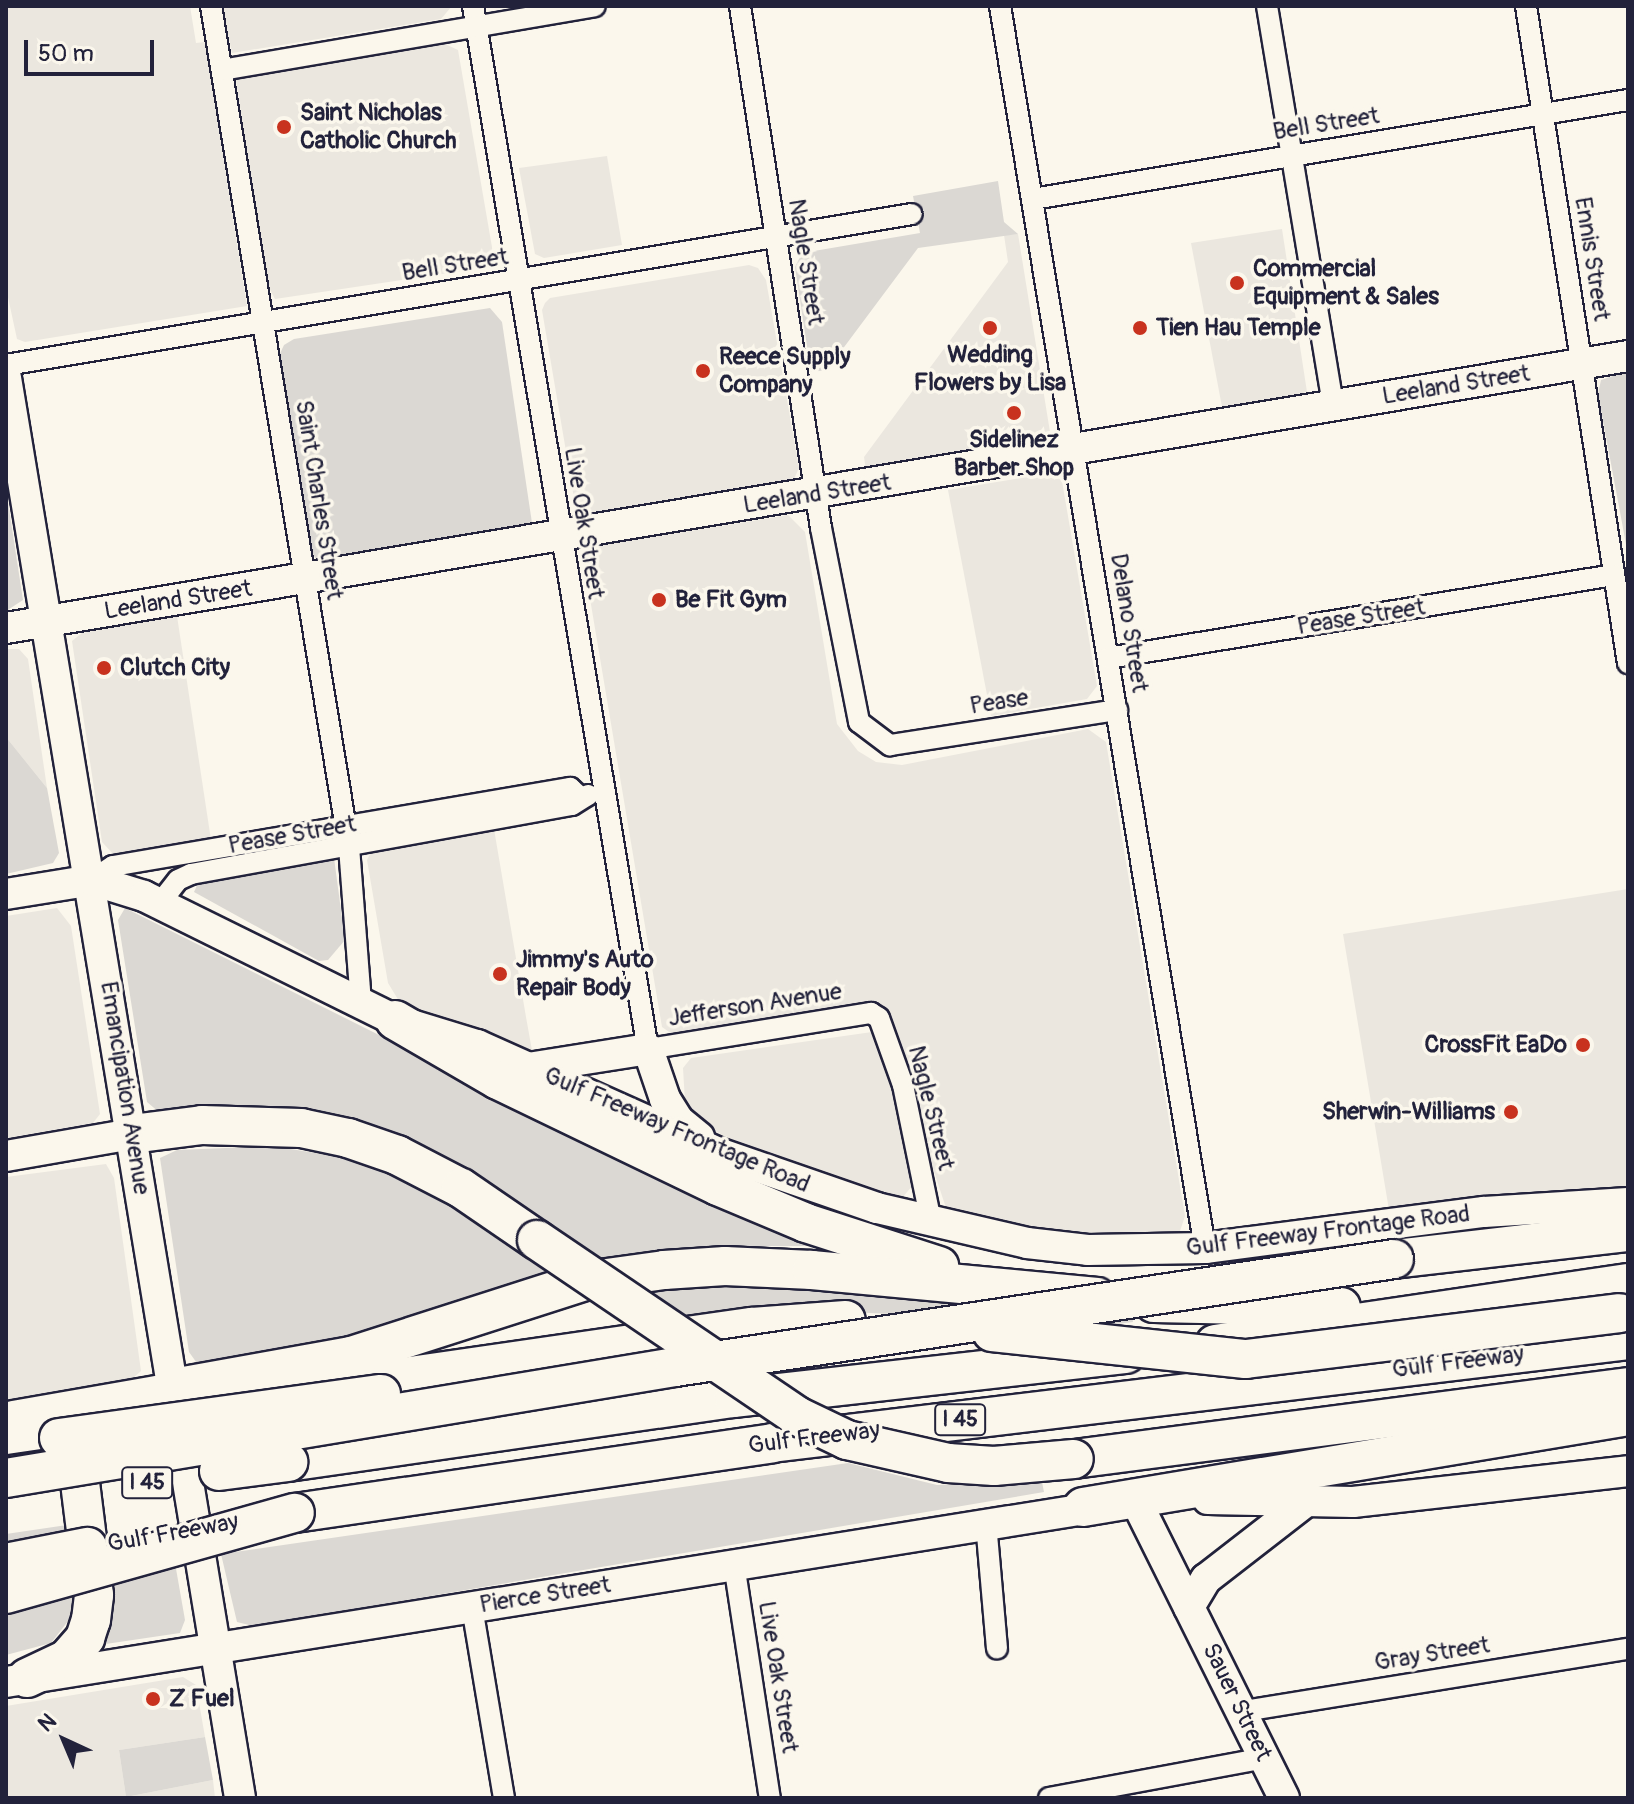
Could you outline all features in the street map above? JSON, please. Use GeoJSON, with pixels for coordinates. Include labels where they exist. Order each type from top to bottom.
{"type":"FeatureCollection","features":[{"type":"Feature","properties":{"kind":"highway"},"geometry":{"type":"LineString","coordinates":[[395,1020],[498,1080],[766,1207],[1019,1289]]}},
{"type":"Feature","properties":{"kind":"highway"},"geometry":{"type":"LineString","coordinates":[[132,1134],[202,1125],[301,1128],[348,1138],[397,1155],[461,1188],[795,1415],[847,1440],[948,1463],[994,1466],[1074,1459],[1628,1387]]}},
{"type":"Feature","properties":{"kind":"highway"},"geometry":{"type":"LineString","coordinates":[[6,1478],[675,1367],[1394,1259],[1628,1232]]}},
{"type":"Feature","properties":{"kind":"highway"},"geometry":{"type":"LineString","coordinates":[[6,1435],[93,1422],[351,1356],[585,1281],[664,1270],[725,1266],[812,1270],[1232,1308],[1447,1309]]}},
{"type":"Feature","properties":{"kind":"highway","name":"Gulf Freeway"},"geometry":{"type":"LineString","coordinates":[[6,1504],[734,1398],[1241,1341],[1447,1309],[1626,1312]]}},
{"type":"Feature","properties":{"kind":"highway","name":"Gulf Freeway"},"geometry":{"type":"LineString","coordinates":[[175,1399],[846,1320],[1246,1359],[1626,1312]]}},
{"type":"Feature","properties":{"kind":"highway","name":"Gulf Freeway"},"geometry":{"type":"LineString","coordinates":[[6,1572],[121,1541],[295,1513],[1626,1312]]}},
{"type":"Feature","properties":{"kind":"highway"},"geometry":{"type":"LineString","coordinates":[[6,1447],[551,1373],[675,1367]]}},
{"type":"Feature","properties":{"kind":"highway"},"geometry":{"type":"LineString","coordinates":[[1083,1507],[1628,1416]]}},
{"type":"Feature","properties":{"kind":"highway"},"geometry":{"type":"LineString","coordinates":[[17,1680],[67,1659],[85,1638],[91,1620],[94,1595],[75,1442],[93,1422]]}},
{"type":"Feature","properties":{"kind":"highway"},"geometry":{"type":"LineString","coordinates":[[6,1594],[295,1513]]}},
{"type":"Feature","properties":{"kind":"highway"},"geometry":{"type":"LineString","coordinates":[[6,1563],[121,1541]]}},
{"type":"Feature","properties":{"kind":"main road","name":"Leeland Street"},"geometry":{"type":"LineString","coordinates":[[6,628],[1628,356]]}},
{"type":"Feature","properties":{"kind":"main road","name":"Emancipation Avenue"},"geometry":{"type":"LineString","coordinates":[[6,378],[92,880],[240,1798]]}},
{"type":"Feature","properties":{"kind":"main road","name":"Pease Street"},"geometry":{"type":"LineString","coordinates":[[6,894],[92,880]]}},
{"type":"Feature","properties":{"kind":"main road","name":"Gulf Freeway Frontage Road"},"geometry":{"type":"LineString","coordinates":[[92,880],[160,903],[395,1020],[477,1045],[721,1154],[808,1187],[931,1221],[1088,1250],[1205,1248],[1484,1212],[1628,1203]]}},
{"type":"Feature","properties":{"kind":"main road"},"geometry":{"type":"LineString","coordinates":[[528,1068],[648,1049],[679,1121],[721,1154]]}},
{"type":"Feature","properties":{"kind":"main road"},"geometry":{"type":"LineString","coordinates":[[6,1156],[132,1134]]}},
{"type":"Feature","properties":{"kind":"main road"},"geometry":{"type":"LineString","coordinates":[[6,1417],[175,1399]]}},
{"type":"Feature","properties":{"kind":"main road"},"geometry":{"type":"LineString","coordinates":[[1083,1507],[1227,1497],[1304,1503],[1428,1497],[1628,1471]]}},
{"type":"Feature","properties":{"kind":"main road"},"geometry":{"type":"LineString","coordinates":[[1189,1607],[1206,1579],[1304,1503]]}},
{"type":"Feature","properties":{"kind":"main road","name":"Sauer Street"},"geometry":{"type":"LineString","coordinates":[[1138,1505],[1244,1711],[1284,1798]]}},
{"type":"Feature","properties":{"kind":"main road","name":"Pierce Street"},"geometry":{"type":"LineString","coordinates":[[17,1680],[1083,1507]]}},
{"type":"Feature","properties":{"kind":"street","name":"Saint Charles Street"},"geometry":{"type":"LineString","coordinates":[[211,6],[347,836],[361,1004]]}},
{"type":"Feature","properties":{"kind":"street"},"geometry":{"type":"LineString","coordinates":[[222,70],[474,16],[595,6]]}},
{"type":"Feature","properties":{"kind":"street","name":"Nagle Street"},"geometry":{"type":"LineString","coordinates":[[740,6],[816,494],[853,707],[870,735],[890,745]]}},
{"type":"Feature","properties":{"kind":"street","name":"Delano Street"},"geometry":{"type":"LineString","coordinates":[[1000,6],[1205,1248]]}},
{"type":"Feature","properties":{"kind":"street"},"geometry":{"type":"LineString","coordinates":[[1267,6],[1333,405]]}},
{"type":"Feature","properties":{"kind":"street","name":"Ennis Street"},"geometry":{"type":"LineString","coordinates":[[1526,6],[1628,663]]}},
{"type":"Feature","properties":{"kind":"street","name":"Live Oak Street"},"geometry":{"type":"LineString","coordinates":[[474,16],[602,793],[648,1049]]}},
{"type":"Feature","properties":{"kind":"street","name":"Bell Street"},"geometry":{"type":"LineString","coordinates":[[1033,199],[1628,100]]}},
{"type":"Feature","properties":{"kind":"street","name":"Bell Street"},"geometry":{"type":"LineString","coordinates":[[6,365],[912,214]]}},
{"type":"Feature","properties":{"kind":"street","name":"Pease Street"},"geometry":{"type":"LineString","coordinates":[[1108,658],[1614,575]]}},
{"type":"Feature","properties":{"kind":"street","name":"Pease"},"geometry":{"type":"LineString","coordinates":[[890,745],[1117,710]]}},
{"type":"Feature","properties":{"kind":"street","name":"Pease Street"},"geometry":{"type":"LineString","coordinates":[[160,903],[167,890],[191,874],[347,836],[570,788],[579,796],[602,793]]}},
{"type":"Feature","properties":{"kind":"street","name":"Pease Street"},"geometry":{"type":"LineString","coordinates":[[92,880],[113,866],[347,836]]}},
{"type":"Feature","properties":{"kind":"street","name":"Nagle Street"},"geometry":{"type":"LineString","coordinates":[[871,1013],[879,1018],[903,1085],[931,1221]]}},
{"type":"Feature","properties":{"kind":"street","name":"Jefferson Avenue"},"geometry":{"type":"LineString","coordinates":[[648,1049],[871,1013]]}},
{"type":"Feature","properties":{"kind":"street"},"geometry":{"type":"LineString","coordinates":[[986,1523],[997,1649]]}},
{"type":"Feature","properties":{"kind":"street","name":"Live Oak Street"},"geometry":{"type":"LineString","coordinates":[[734,1564],[770,1798]]}},
{"type":"Feature","properties":{"kind":"street"},"geometry":{"type":"LineString","coordinates":[[472,1607],[504,1798]]}},
{"type":"Feature","properties":{"kind":"street","name":"Gray Street"},"geometry":{"type":"LineString","coordinates":[[1244,1711],[1628,1649]]}},
{"type":"Feature","properties":{"kind":"street"},"geometry":{"type":"LineString","coordinates":[[1049,1798],[1265,1758]]}},
{"type":"Feature","properties":{"kind":"shaded area"},"geometry":{"type":"Polygon","coordinates":[[[6,6],[190,6],[196,43],[205,42],[247,306],[25,342],[17,339],[6,288],[6,6]]]}},
{"type":"Feature","properties":{"kind":"shaded area"},"geometry":{"type":"Polygon","coordinates":[[[222,6],[452,6],[441,19],[232,53],[222,6]]]}},
{"type":"Feature","properties":{"kind":"shaded area"},"geometry":{"type":"Polygon","coordinates":[[[445,44],[458,50],[493,253],[490,262],[482,268],[275,299],[266,282],[236,80],[246,74],[445,44]]]}},
{"type":"Feature","properties":{"kind":"shaded area"},"geometry":{"type":"Polygon","coordinates":[[[607,156],[622,245],[544,258],[535,254],[519,168],[607,156]]]}},
{"type":"Feature","properties":{"kind":"shaded area"},"geometry":{"type":"Polygon","coordinates":[[[998,181],[1004,222],[1018,234],[918,248],[827,370],[811,372],[795,267],[802,253],[920,233],[913,196],[998,181]]]}},
{"type":"Feature","properties":{"kind":"shaded area"},"geometry":{"type":"Polygon","coordinates":[[[1282,229],[1307,392],[1223,412],[1191,243],[1282,229]]]}},
{"type":"Feature","properties":{"kind":"shaded area"},"geometry":{"type":"Polygon","coordinates":[[[1018,234],[1050,432],[1044,440],[866,471],[864,457],[1008,262],[1004,235],[1018,234]]]}},
{"type":"Feature","properties":{"kind":"shaded area"},"geometry":{"type":"Polygon","coordinates":[[[749,265],[758,268],[766,280],[799,468],[794,479],[577,516],[542,310],[545,303],[550,298],[749,265]]]}},
{"type":"Feature","properties":{"kind":"shaded area"},"geometry":{"type":"Polygon","coordinates":[[[490,308],[502,322],[532,523],[528,528],[318,562],[309,548],[277,360],[284,345],[294,339],[490,308]]]}},
{"type":"Feature","properties":{"kind":"shaded area"},"geometry":{"type":"Polygon","coordinates":[[[1628,371],[1628,555],[1598,394],[1601,380],[1628,371]]]}},
{"type":"Feature","properties":{"kind":"shaded area"},"geometry":{"type":"Polygon","coordinates":[[[1052,473],[1062,481],[1097,686],[1087,699],[991,716],[948,490],[1052,473]]]}},
{"type":"Feature","properties":{"kind":"shaded area"},"geometry":{"type":"Polygon","coordinates":[[[6,489],[23,600],[6,611],[6,489]]]}},
{"type":"Feature","properties":{"kind":"shaded area"},"geometry":{"type":"Polygon","coordinates":[[[788,515],[805,532],[837,724],[858,751],[876,762],[902,765],[1088,729],[1106,742],[1185,1216],[1179,1234],[1082,1237],[947,1211],[878,1001],[672,1034],[662,1027],[583,557],[597,546],[788,515]]]}},
{"type":"Feature","properties":{"kind":"shaded area"},"geometry":{"type":"Polygon","coordinates":[[[177,616],[211,840],[115,856],[102,842],[72,641],[82,633],[177,616]]]}},
{"type":"Feature","properties":{"kind":"shaded area"},"geometry":{"type":"Polygon","coordinates":[[[6,649],[19,649],[28,659],[47,788],[6,737],[6,649]]]}},
{"type":"Feature","properties":{"kind":"shaded area"},"geometry":{"type":"Polygon","coordinates":[[[6,737],[47,788],[59,853],[53,863],[6,874],[6,737]]]}},
{"type":"Feature","properties":{"kind":"shaded area"},"geometry":{"type":"Polygon","coordinates":[[[494,829],[533,1056],[520,1056],[399,1001],[388,983],[367,860],[371,852],[494,829]]]}},
{"type":"Feature","properties":{"kind":"shaded area"},"geometry":{"type":"Polygon","coordinates":[[[334,858],[345,940],[328,960],[319,961],[194,892],[200,879],[334,858]]]}},
{"type":"Feature","properties":{"kind":"shaded area"},"geometry":{"type":"Polygon","coordinates":[[[1628,889],[1628,1188],[1531,1192],[1389,1210],[1343,934],[1628,889]]]}},
{"type":"Feature","properties":{"kind":"shaded area"},"geometry":{"type":"Polygon","coordinates":[[[57,908],[71,926],[100,1114],[93,1123],[6,1138],[6,916],[57,908]]]}},
{"type":"Feature","properties":{"kind":"shaded area"},"geometry":{"type":"Polygon","coordinates":[[[125,908],[477,1084],[810,1235],[808,1246],[717,1246],[590,1262],[465,1173],[160,1113],[147,1102],[118,920],[125,908]]]}},
{"type":"Feature","properties":{"kind":"shaded area"},"geometry":{"type":"Polygon","coordinates":[[[872,1032],[879,1035],[908,1128],[913,1185],[902,1198],[893,1200],[770,1159],[703,1125],[685,1102],[683,1068],[691,1058],[872,1032]]]}},
{"type":"Feature","properties":{"kind":"shaded area"},"geometry":{"type":"Polygon","coordinates":[[[272,1146],[334,1156],[404,1178],[465,1211],[546,1272],[386,1331],[199,1366],[189,1352],[160,1158],[177,1150],[272,1146]]]}},
{"type":"Feature","properties":{"kind":"shaded area"},"geometry":{"type":"Polygon","coordinates":[[[106,1164],[114,1178],[141,1371],[131,1380],[6,1400],[6,1177],[106,1164]]]}},
{"type":"Feature","properties":{"kind":"shaded area"},"geometry":{"type":"Polygon","coordinates":[[[744,1285],[1132,1316],[1133,1322],[1051,1332],[955,1317],[849,1312],[687,1328],[633,1292],[744,1285]]]}},
{"type":"Feature","properties":{"kind":"shaded area"},"geometry":{"type":"Polygon","coordinates":[[[848,1463],[937,1485],[1042,1482],[1044,1492],[253,1626],[237,1622],[221,1554],[848,1463]]]}},
{"type":"Feature","properties":{"kind":"shaded area"},"geometry":{"type":"Polygon","coordinates":[[[67,1525],[69,1532],[6,1549],[6,1534],[67,1525]]]}},
{"type":"Feature","properties":{"kind":"shaded area"},"geometry":{"type":"Polygon","coordinates":[[[175,1563],[185,1620],[180,1633],[99,1645],[106,1581],[175,1563]]]}},
{"type":"Feature","properties":{"kind":"shaded area"},"geometry":{"type":"Polygon","coordinates":[[[77,1587],[72,1616],[51,1643],[6,1655],[6,1610],[77,1587]]]}},
{"type":"Feature","properties":{"kind":"shaded area"},"geometry":{"type":"Polygon","coordinates":[[[183,1677],[196,1685],[205,1737],[119,1750],[126,1797],[213,1780],[215,1798],[6,1798],[6,1706],[183,1677]]]}},
{"type":"Feature","properties":{"kind":"shaded area"},"geometry":{"type":"Polygon","coordinates":[[[205,1737],[213,1780],[126,1797],[119,1750],[205,1737]]]}},
{"type":"Feature","properties":{"kind":"place","name":"Saint Nicholas Catholic Church"},"geometry":{"type":"Point","coordinates":[284,127]}},
{"type":"Feature","properties":{"kind":"place","name":"Commercial Equipment & Sales"},"geometry":{"type":"Point","coordinates":[1237,283]}},
{"type":"Feature","properties":{"kind":"place","name":"Wedding Flowers by Lisa"},"geometry":{"type":"Point","coordinates":[990,328]}},
{"type":"Feature","properties":{"kind":"place","name":"Tien Hau Temple"},"geometry":{"type":"Point","coordinates":[1140,328]}},
{"type":"Feature","properties":{"kind":"place","name":"Reece Supply Company"},"geometry":{"type":"Point","coordinates":[703,371]}},
{"type":"Feature","properties":{"kind":"place","name":"Sidelinez Barber Shop"},"geometry":{"type":"Point","coordinates":[1014,413]}},
{"type":"Feature","properties":{"kind":"place","name":"Be Fit Gym"},"geometry":{"type":"Point","coordinates":[659,600]}},
{"type":"Feature","properties":{"kind":"place","name":"Clutch City"},"geometry":{"type":"Point","coordinates":[104,668]}},
{"type":"Feature","properties":{"kind":"place","name":"Jimmy's Auto Repair Body"},"geometry":{"type":"Point","coordinates":[500,974]}},
{"type":"Feature","properties":{"kind":"place","name":"CrossFit EaDo"},"geometry":{"type":"Point","coordinates":[1583,1045]}},
{"type":"Feature","properties":{"kind":"place","name":"Sherwin-Williams"},"geometry":{"type":"Point","coordinates":[1511,1112]}},
{"type":"Feature","properties":{"kind":"place","name":"Z Fuel"},"geometry":{"type":"Point","coordinates":[153,1699]}}]}
